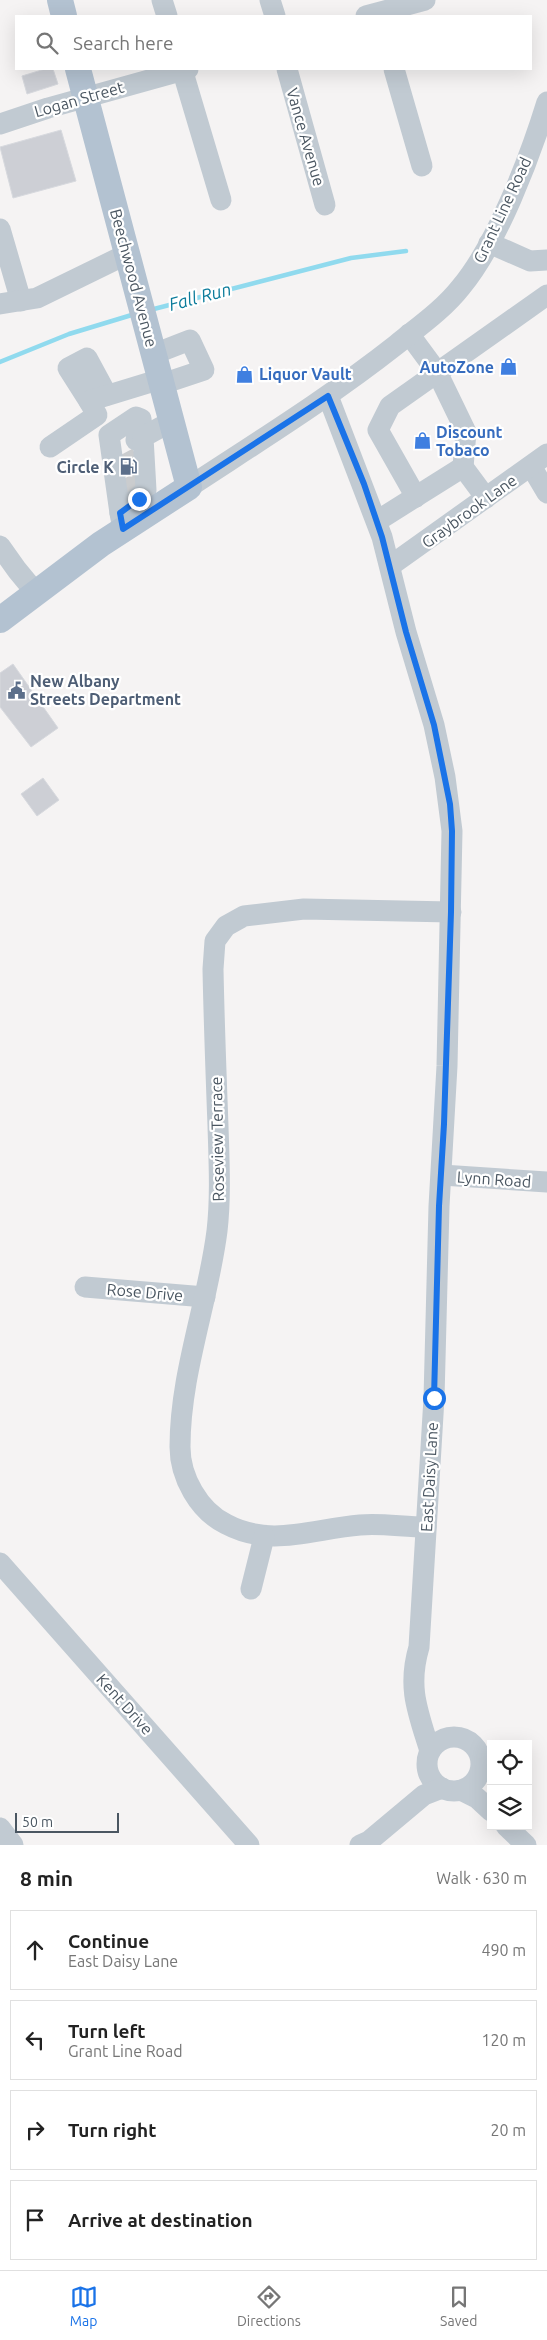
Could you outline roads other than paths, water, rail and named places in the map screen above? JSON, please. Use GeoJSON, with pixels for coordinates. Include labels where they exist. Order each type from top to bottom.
{"type":"FeatureCollection","features":[{"type":"Feature","properties":{"kind":"main road"},"geometry":{"type":"LineString","coordinates":[[60,0],[64,15]]}},
{"type":"Feature","properties":{"kind":"main road","name":"Beechwood Avenue"},"geometry":{"type":"LineString","coordinates":[[78,70],[189,487]]}},
{"type":"Feature","properties":{"kind":"main road","name":"Grant Line Road"},"geometry":{"type":"LineString","coordinates":[[0,620],[36,593],[121,507],[189,487]]}},
{"type":"Feature","properties":{"kind":"street"},"geometry":{"type":"LineString","coordinates":[[162,0],[167,15]]}},
{"type":"Feature","properties":{"kind":"street"},"geometry":{"type":"LineString","coordinates":[[270,0],[275,15]]}},
{"type":"Feature","properties":{"kind":"street"},"geometry":{"type":"LineString","coordinates":[[374,11],[425,0]]}},
{"type":"Feature","properties":{"kind":"street","name":"Logan Street"},"geometry":{"type":"LineString","coordinates":[[0,124],[180,70]]}},
{"type":"Feature","properties":{"kind":"street"},"geometry":{"type":"LineString","coordinates":[[184,70],[221,200]]}},
{"type":"Feature","properties":{"kind":"street","name":"Vance Avenue"},"geometry":{"type":"LineString","coordinates":[[288,70],[325,205]]}},
{"type":"Feature","properties":{"kind":"street"},"geometry":{"type":"LineString","coordinates":[[394,70],[422,166]]}},
{"type":"Feature","properties":{"kind":"street","name":"Grant Line Road"},"geometry":{"type":"LineString","coordinates":[[189,487],[328,396],[446,304],[461,288],[474,270],[489,243],[541,137],[547,102]]}},
{"type":"Feature","properties":{"kind":"street"},"geometry":{"type":"LineString","coordinates":[[0,229],[16,291],[21,301]]}},
{"type":"Feature","properties":{"kind":"street"},"geometry":{"type":"LineString","coordinates":[[489,243],[530,261],[547,260]]}},
{"type":"Feature","properties":{"kind":"street"},"geometry":{"type":"LineString","coordinates":[[0,304],[47,295],[127,254]]}},
{"type":"Feature","properties":{"kind":"street"},"geometry":{"type":"LineString","coordinates":[[416,497],[378,430],[390,406],[547,295]]}},
{"type":"Feature","properties":{"kind":"street"},"geometry":{"type":"LineString","coordinates":[[409,334],[437,372],[466,432],[463,467],[486,498]]}},
{"type":"Feature","properties":{"kind":"street"},"geometry":{"type":"LineString","coordinates":[[50,447],[97,415],[98,398],[204,370],[190,340],[154,354]]}},
{"type":"Feature","properties":{"kind":"street","name":"East Daisy Lane"},"geometry":{"type":"LineString","coordinates":[[328,396],[377,521],[390,566],[406,632],[434,725],[445,777],[452,831],[442,1175],[438,1215],[434,1398],[419,1647],[423,1687],[432,1717],[436,1725],[451,1738]]}},
{"type":"Feature","properties":{"kind":"street"},"geometry":{"type":"LineString","coordinates":[[121,507],[128,454],[172,421]]}},
{"type":"Feature","properties":{"kind":"street"},"geometry":{"type":"LineString","coordinates":[[121,507],[146,490],[143,480],[128,454]]}},
{"type":"Feature","properties":{"kind":"street"},"geometry":{"type":"LineString","coordinates":[[539,460],[547,493]]}},
{"type":"Feature","properties":{"kind":"street","name":"Graybrook Lane"},"geometry":{"type":"LineString","coordinates":[[390,566],[539,460]]}},
{"type":"Feature","properties":{"kind":"street"},"geometry":{"type":"LineString","coordinates":[[377,521],[463,467]]}},
{"type":"Feature","properties":{"kind":"street"},"geometry":{"type":"LineString","coordinates":[[0,546],[36,593]]}},
{"type":"Feature","properties":{"kind":"street","name":"Roseview Terrace"},"geometry":{"type":"LineString","coordinates":[[426,1527],[363,1525],[279,1537],[251,1535],[224,1524],[213,1515],[194,1493],[183,1464],[180,1448],[186,1379],[205,1297],[217,1230],[213,969],[215,941],[226,926],[244,916],[304,909],[451,912]]}},
{"type":"Feature","properties":{"kind":"street","name":"Lynn Road"},"geometry":{"type":"LineString","coordinates":[[442,1175],[547,1182]]}},
{"type":"Feature","properties":{"kind":"street","name":"Rose Drive"},"geometry":{"type":"LineString","coordinates":[[85,1288],[205,1297]]}},
{"type":"Feature","properties":{"kind":"street"},"geometry":{"type":"LineString","coordinates":[[251,1589],[264,1537]]}},
{"type":"Feature","properties":{"kind":"street","name":"Kent Drive"},"geometry":{"type":"LineString","coordinates":[[0,1563],[250,1845]]}},
{"type":"Feature","properties":{"kind":"street","name":"East Daisy Lane"},"geometry":{"type":"LineString","coordinates":[[419,1647],[413,1668],[414,1701],[429,1760]]}},
{"type":"Feature","properties":{"kind":"street"},"geometry":{"type":"LineString","coordinates":[[462,1738],[475,1747],[480,1761],[480,1771],[474,1783],[424,1795],[369,1842],[361,1844],[364,1836],[414,1788],[440,1741],[462,1738]]}},
{"type":"Feature","properties":{"kind":"street"},"geometry":{"type":"LineString","coordinates":[[429,1760],[433,1781],[477,1798],[487,1807]]}},
{"type":"Feature","properties":{"kind":"street"},"geometry":{"type":"LineString","coordinates":[[480,1771],[487,1785]]}},
{"type":"Feature","properties":{"kind":"street"},"geometry":{"type":"LineString","coordinates":[[0,1828],[13,1845]]}},
{"type":"Feature","properties":{"kind":"street"},"geometry":{"type":"LineString","coordinates":[[510,1830],[526,1845]]}},
{"type":"Feature","properties":{"kind":"street"},"geometry":{"type":"LineString","coordinates":[[525,1830],[538,1845]]}},
{"type":"Feature","properties":{"kind":"waterway","name":"Fall Run"},"geometry":{"type":"LineString","coordinates":[[150,310],[351,258],[406,251]]}},
{"type":"Feature","properties":{"kind":"waterway","name":"Fall Run"},"geometry":{"type":"LineString","coordinates":[[0,362],[69,334],[135,314]]}},
{"type":"Feature","properties":{"kind":"tunnel"},"geometry":{"type":"LineString","coordinates":[[119,468],[139,457]]}},
{"type":"Feature","properties":{"kind":"tunnel"},"geometry":{"type":"LineString","coordinates":[[122,492],[141,481]]}},
{"type":"Feature","properties":{"kind":"place","name":"AutoZone"},"geometry":{"type":"Point","coordinates":[508,367]}},
{"type":"Feature","properties":{"kind":"place","name":"Liquor Vault"},"geometry":{"type":"Point","coordinates":[245,374]}},
{"type":"Feature","properties":{"kind":"place","name":"Discount Tobaco"},"geometry":{"type":"Point","coordinates":[422,441]}},
{"type":"Feature","properties":{"kind":"place","name":"Circle K"},"geometry":{"type":"Point","coordinates":[128,467]}},
{"type":"Feature","properties":{"kind":"place","name":"New Albany Streets Department"},"geometry":{"type":"Point","coordinates":[16,690]}}]}
